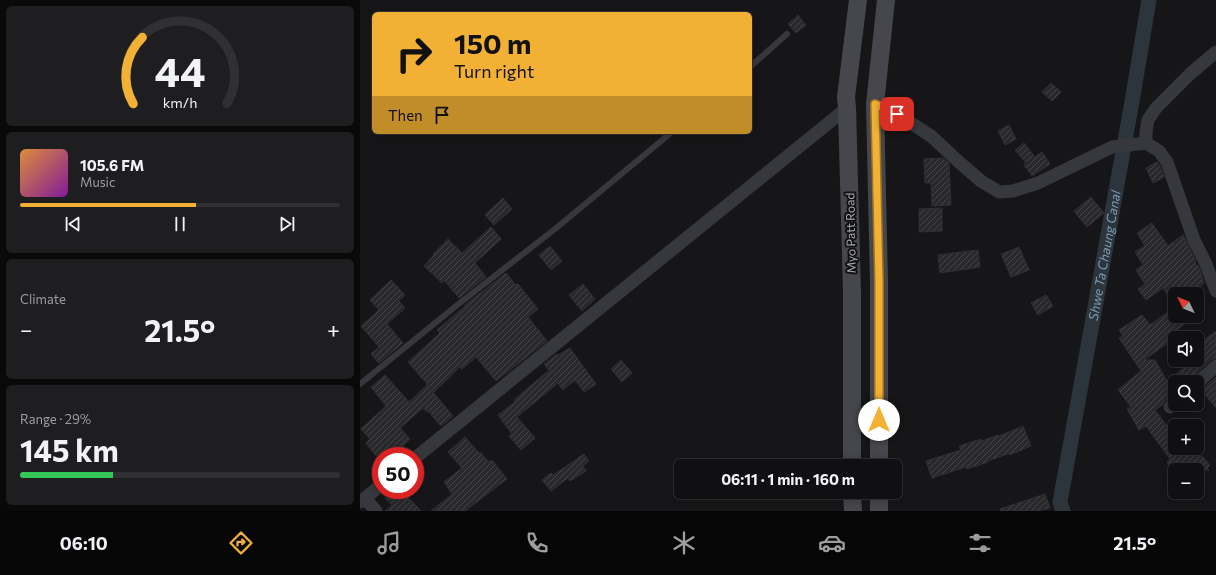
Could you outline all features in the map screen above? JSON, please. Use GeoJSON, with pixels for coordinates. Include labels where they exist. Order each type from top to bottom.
{"type":"FeatureCollection","features":[{"type":"Feature","properties":{"kind":"main road","name":"Myo Patt Road"},"geometry":{"type":"LineString","coordinates":[[852,459],[852,292],[846,97],[858,0]]}},
{"type":"Feature","properties":{"kind":"main road"},"geometry":{"type":"LineString","coordinates":[[879,459],[879,282],[875,104],[886,0]]}},
{"type":"Feature","properties":{"kind":"main road"},"geometry":{"type":"LineString","coordinates":[[852,499],[853,511]]}},
{"type":"Feature","properties":{"kind":"main road"},"geometry":{"type":"LineString","coordinates":[[879,499],[879,511]]}},
{"type":"Feature","properties":{"kind":"street"},"geometry":{"type":"LineString","coordinates":[[1146,143],[1148,120],[1156,108],[1190,74],[1216,52]]}},
{"type":"Feature","properties":{"kind":"street"},"geometry":{"type":"LineString","coordinates":[[875,104],[897,114],[931,136],[981,181],[999,192],[1013,191],[1038,183],[1112,147],[1146,143],[1159,151],[1167,162],[1194,240],[1206,264],[1216,291]]}},
{"type":"Feature","properties":{"kind":"street"},"geometry":{"type":"LineString","coordinates":[[424,451],[847,108]]}},
{"type":"Feature","properties":{"kind":"street"},"geometry":{"type":"LineString","coordinates":[[1204,377],[1216,366]]}},
{"type":"Feature","properties":{"kind":"street"},"geometry":{"type":"LineString","coordinates":[[372,492],[363,500],[376,511]]}},
{"type":"Feature","properties":{"kind":"lane"},"geometry":{"type":"LineString","coordinates":[[752,65],[787,34]]}},
{"type":"Feature","properties":{"kind":"lane"},"geometry":{"type":"LineString","coordinates":[[360,384],[456,306],[555,229],[670,134]]}},
{"type":"Feature","properties":{"kind":"building"},"geometry":{"type":"Polygon","coordinates":[[[798,15],[806,25],[796,33],[788,24],[798,15]]]}},
{"type":"Feature","properties":{"kind":"building"},"geometry":{"type":"Polygon","coordinates":[[[1051,83],[1061,92],[1052,101],[1042,92],[1051,83]]]}},
{"type":"Feature","properties":{"kind":"building"},"geometry":{"type":"Polygon","coordinates":[[[1009,125],[1016,139],[1005,145],[998,131],[1009,125]]]}},
{"type":"Feature","properties":{"kind":"building"},"geometry":{"type":"Polygon","coordinates":[[[1024,143],[1035,157],[1042,152],[1050,164],[1032,176],[1024,165],[1026,163],[1015,150],[1024,143]]]}},
{"type":"Feature","properties":{"kind":"building"},"geometry":{"type":"Polygon","coordinates":[[[943,158],[949,163],[951,205],[932,206],[931,183],[925,183],[924,159],[943,158]]]}},
{"type":"Feature","properties":{"kind":"building"},"geometry":{"type":"Polygon","coordinates":[[[1157,162],[1164,177],[1153,183],[1146,168],[1157,162]]]}},
{"type":"Feature","properties":{"kind":"building"},"geometry":{"type":"Polygon","coordinates":[[[1091,197],[1104,213],[1087,227],[1074,211],[1091,197]]]}},
{"type":"Feature","properties":{"kind":"building"},"geometry":{"type":"Polygon","coordinates":[[[503,198],[512,209],[494,225],[485,215],[503,198]]]}},
{"type":"Feature","properties":{"kind":"building"},"geometry":{"type":"Polygon","coordinates":[[[942,208],[942,231],[919,232],[919,209],[942,208]]]}},
{"type":"Feature","properties":{"kind":"building"},"geometry":{"type":"Polygon","coordinates":[[[1152,223],[1168,246],[1183,235],[1196,262],[1195,263],[1199,267],[1204,283],[1199,287],[1168,287],[1168,294],[1163,288],[1146,300],[1138,289],[1145,284],[1136,270],[1143,265],[1135,252],[1145,246],[1137,233],[1152,223]]]}},
{"type":"Feature","properties":{"kind":"building"},"geometry":{"type":"Polygon","coordinates":[[[491,227],[501,239],[475,263],[486,277],[459,298],[444,280],[442,283],[424,266],[434,255],[433,254],[448,239],[462,253],[491,227]]]}},
{"type":"Feature","properties":{"kind":"building"},"geometry":{"type":"Polygon","coordinates":[[[550,246],[562,261],[551,270],[539,255],[550,246]]]}},
{"type":"Feature","properties":{"kind":"building"},"geometry":{"type":"Polygon","coordinates":[[[1019,247],[1029,270],[1011,277],[1001,254],[1019,247]]]}},
{"type":"Feature","properties":{"kind":"building"},"geometry":{"type":"Polygon","coordinates":[[[978,250],[980,267],[940,273],[938,255],[978,250]]]}},
{"type":"Feature","properties":{"kind":"building"},"geometry":{"type":"Polygon","coordinates":[[[506,273],[516,285],[518,284],[538,309],[528,317],[547,341],[496,381],[476,357],[462,369],[460,367],[434,392],[408,362],[440,333],[437,330],[465,305],[506,273]]]}},
{"type":"Feature","properties":{"kind":"building"},"geometry":{"type":"Polygon","coordinates":[[[391,280],[405,295],[399,301],[405,308],[387,324],[403,343],[379,363],[371,354],[379,347],[361,326],[379,310],[370,300],[391,280]]]}},
{"type":"Feature","properties":{"kind":"building"},"geometry":{"type":"Polygon","coordinates":[[[583,284],[595,299],[582,311],[569,295],[583,284]]]}},
{"type":"Feature","properties":{"kind":"building"},"geometry":{"type":"Polygon","coordinates":[[[1046,295],[1053,306],[1038,315],[1031,303],[1046,295]]]}},
{"type":"Feature","properties":{"kind":"building"},"geometry":{"type":"Polygon","coordinates":[[[1168,312],[1168,323],[1186,323],[1175,331],[1168,331],[1168,343],[1144,360],[1155,360],[1167,381],[1168,380],[1168,397],[1162,405],[1155,410],[1168,428],[1168,455],[1202,456],[1210,465],[1207,468],[1209,470],[1204,470],[1204,463],[1168,463],[1167,462],[1170,459],[1146,426],[1139,430],[1127,409],[1131,407],[1118,390],[1141,371],[1119,338],[1123,336],[1119,330],[1142,315],[1150,325],[1168,312]]]}},
{"type":"Feature","properties":{"kind":"building"},"geometry":{"type":"Polygon","coordinates":[[[1216,331],[1216,358],[1204,366],[1204,340],[1216,331]]]}},
{"type":"Feature","properties":{"kind":"building"},"geometry":{"type":"Polygon","coordinates":[[[570,348],[596,384],[584,392],[575,380],[563,390],[558,383],[517,417],[535,438],[521,450],[509,436],[512,434],[498,415],[515,402],[514,400],[549,370],[544,364],[557,354],[558,355],[570,348]]]}},
{"type":"Feature","properties":{"kind":"building"},"geometry":{"type":"Polygon","coordinates":[[[621,360],[632,373],[622,382],[611,369],[621,360]]]}},
{"type":"Feature","properties":{"kind":"building"},"geometry":{"type":"Polygon","coordinates":[[[1185,367],[1203,367],[1194,375],[1175,375],[1185,367]]]}},
{"type":"Feature","properties":{"kind":"building"},"geometry":{"type":"Polygon","coordinates":[[[385,375],[409,402],[427,385],[453,416],[441,426],[428,411],[427,412],[423,408],[400,428],[410,439],[403,446],[404,447],[372,447],[372,451],[366,443],[370,439],[361,429],[386,406],[371,387],[385,375]]]}},
{"type":"Feature","properties":{"kind":"building"},"geometry":{"type":"Polygon","coordinates":[[[1216,377],[1216,408],[1204,394],[1204,387],[1216,377]]]}},
{"type":"Feature","properties":{"kind":"building"},"geometry":{"type":"Polygon","coordinates":[[[1023,426],[1031,446],[1010,455],[1010,453],[967,469],[966,467],[932,478],[926,461],[961,450],[959,446],[981,439],[982,441],[998,435],[999,436],[1023,426]]]}},
{"type":"Feature","properties":{"kind":"building"},"geometry":{"type":"Polygon","coordinates":[[[465,437],[489,462],[492,460],[507,479],[465,511],[431,511],[452,494],[444,482],[462,468],[448,452],[465,437]]]}},
{"type":"Feature","properties":{"kind":"building"},"geometry":{"type":"Polygon","coordinates":[[[584,454],[589,461],[583,466],[586,471],[570,481],[568,478],[551,491],[542,480],[551,473],[553,475],[584,454]]]}},
{"type":"Feature","properties":{"kind":"building"},"geometry":{"type":"Polygon","coordinates":[[[1045,494],[1050,508],[1039,511],[1001,511],[1000,509],[1045,494]]]}},
{"type":"Feature","properties":{"kind":"building"},"geometry":{"type":"Polygon","coordinates":[[[386,499],[410,499],[421,511],[385,511],[392,505],[386,499]]]}},
{"type":"Feature","properties":{"kind":"waterway","name":"Shwe Ta Chaung Canal"},"geometry":{"type":"LineString","coordinates":[[1063,511],[1060,502],[1149,0]]}},
{"type":"Feature","properties":{"kind":"route"},"geometry":{"type":"LineString","coordinates":[[879,420],[879,282],[875,104],[897,114]]}}]}
